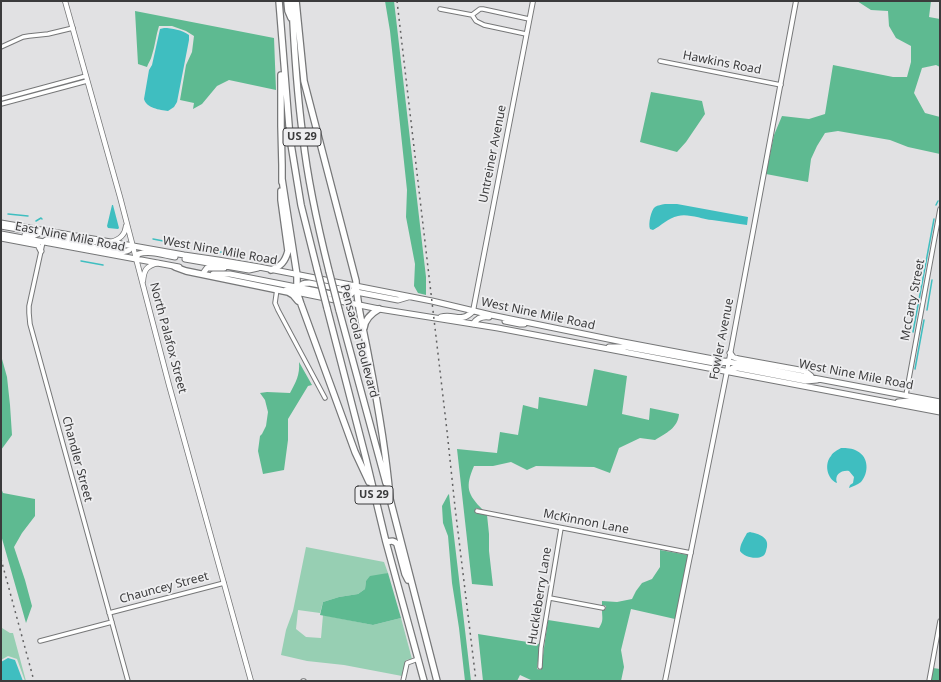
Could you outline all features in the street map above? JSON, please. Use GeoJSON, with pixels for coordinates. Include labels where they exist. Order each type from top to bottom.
{"type":"FeatureCollection","features":[{"type":"Feature","properties":{"kind":"highway","name":"Pensacola Boulevard"},"geometry":{"type":"LineString","coordinates":[[279,1],[287,112],[303,213],[386,542],[424,681]]}},
{"type":"Feature","properties":{"kind":"highway"},"geometry":{"type":"LineString","coordinates":[[287,1],[288,11],[293,24]]}},
{"type":"Feature","properties":{"kind":"highway","name":"Pensacola Boulevard"},"geometry":{"type":"LineString","coordinates":[[292,1],[299,109],[315,210],[339,310],[390,498],[437,681]]}},
{"type":"Feature","properties":{"kind":"highway"},"geometry":{"type":"LineString","coordinates":[[296,1],[304,81],[356,281],[355,290],[376,395],[387,466],[390,498]]}},
{"type":"Feature","properties":{"kind":"highway"},"geometry":{"type":"LineString","coordinates":[[271,270],[283,263],[286,259],[288,251],[281,200],[281,37]]}},
{"type":"Feature","properties":{"kind":"highway"},"geometry":{"type":"LineString","coordinates":[[282,179],[301,304],[355,452],[374,495]]}},
{"type":"Feature","properties":{"kind":"highway"},"geometry":{"type":"LineString","coordinates":[[175,267],[186,271],[288,292],[301,304]]}},
{"type":"Feature","properties":{"kind":"highway"},"geometry":{"type":"LineString","coordinates":[[364,332],[364,324],[372,314],[380,308]]}},
{"type":"Feature","properties":{"kind":"highway"},"geometry":{"type":"LineString","coordinates":[[386,542],[391,541],[397,544],[405,574],[413,587]]}},
{"type":"Feature","properties":{"kind":"main road","name":"North Palafox Street"},"geometry":{"type":"LineString","coordinates":[[65,1],[251,681]]}},
{"type":"Feature","properties":{"kind":"main road","name":"East Nine Mile Road"},"geometry":{"type":"LineString","coordinates":[[1,222],[132,245]]}},
{"type":"Feature","properties":{"kind":"main road"},"geometry":{"type":"LineString","coordinates":[[111,242],[118,240],[124,235],[127,225]]}},
{"type":"Feature","properties":{"kind":"main road"},"geometry":{"type":"LineString","coordinates":[[1,226],[18,229],[29,228]]}},
{"type":"Feature","properties":{"kind":"main road"},"geometry":{"type":"LineString","coordinates":[[1,230],[30,236],[38,234],[42,230]]}},
{"type":"Feature","properties":{"kind":"main road","name":"East Nine Mile Road"},"geometry":{"type":"LineString","coordinates":[[1,234],[136,259]]}},
{"type":"Feature","properties":{"kind":"main road"},"geometry":{"type":"LineString","coordinates":[[43,242],[48,238],[57,237],[89,243],[101,240]]}},
{"type":"Feature","properties":{"kind":"main road"},"geometry":{"type":"LineString","coordinates":[[1,238],[38,245],[41,251]]}},
{"type":"Feature","properties":{"kind":"main road"},"geometry":{"type":"LineString","coordinates":[[51,243],[59,241],[122,252],[131,249],[132,245]]}},
{"type":"Feature","properties":{"kind":"main road","name":"West Nine Mile Road"},"geometry":{"type":"LineString","coordinates":[[132,245],[259,267],[398,300],[409,296],[618,341],[940,402]]}},
{"type":"Feature","properties":{"kind":"main road"},"geometry":{"type":"LineString","coordinates":[[136,259],[138,254],[149,253],[249,270],[259,267]]}},
{"type":"Feature","properties":{"kind":"main road","name":"West Nine Mile Road"},"geometry":{"type":"LineString","coordinates":[[136,259],[204,272],[277,289],[298,289],[359,304],[727,371],[940,412]]}},
{"type":"Feature","properties":{"kind":"main road"},"geometry":{"type":"LineString","coordinates":[[143,283],[144,273],[147,268],[158,263]]}},
{"type":"Feature","properties":{"kind":"main road"},"geometry":{"type":"LineString","coordinates":[[204,272],[207,268],[233,267]]}},
{"type":"Feature","properties":{"kind":"main road"},"geometry":{"type":"LineString","coordinates":[[213,274],[230,274],[298,289],[303,283],[309,283],[355,290]]}},
{"type":"Feature","properties":{"kind":"main road"},"geometry":{"type":"LineString","coordinates":[[438,318],[447,316],[460,318],[469,315],[473,311]]}},
{"type":"Feature","properties":{"kind":"main road"},"geometry":{"type":"LineString","coordinates":[[473,324],[476,319],[483,317],[520,324],[527,322]]}},
{"type":"Feature","properties":{"kind":"main road"},"geometry":{"type":"LineString","coordinates":[[596,347],[627,347],[719,364],[728,361]]}},
{"type":"Feature","properties":{"kind":"main road"},"geometry":{"type":"LineString","coordinates":[[730,353],[733,357],[739,359],[805,371],[814,377]]}},
{"type":"Feature","properties":{"kind":"main road"},"geometry":{"type":"LineString","coordinates":[[727,371],[733,368],[738,368],[806,381],[823,379]]}},
{"type":"Feature","properties":{"kind":"main road"},"geometry":{"type":"LineString","coordinates":[[889,403],[909,401],[940,407]]}},
{"type":"Feature","properties":{"kind":"street","name":"Untreiner Avenue"},"geometry":{"type":"LineString","coordinates":[[473,311],[533,1]]}},
{"type":"Feature","properties":{"kind":"street","name":"Fowler Avenue"},"geometry":{"type":"LineString","coordinates":[[665,681],[727,371],[796,1]]}},
{"type":"Feature","properties":{"kind":"street"},"geometry":{"type":"LineString","coordinates":[[440,9],[472,14],[480,9],[483,9],[529,19]]}},
{"type":"Feature","properties":{"kind":"street"},"geometry":{"type":"LineString","coordinates":[[472,14],[476,20],[484,25],[526,34]]}},
{"type":"Feature","properties":{"kind":"street"},"geometry":{"type":"LineString","coordinates":[[1,47],[23,37],[48,34],[73,28]]}},
{"type":"Feature","properties":{"kind":"street","name":"Hawkins Road"},"geometry":{"type":"LineString","coordinates":[[660,61],[781,85]]}},
{"type":"Feature","properties":{"kind":"street"},"geometry":{"type":"LineString","coordinates":[[1,100],[87,79]]}},
{"type":"Feature","properties":{"kind":"street"},"geometry":{"type":"LineString","coordinates":[[1,104],[87,79]]}},
{"type":"Feature","properties":{"kind":"street","name":"McCarty Street"},"geometry":{"type":"LineString","coordinates":[[906,395],[940,209]]}},
{"type":"Feature","properties":{"kind":"street","name":"Chandler Street"},"geometry":{"type":"LineString","coordinates":[[43,242],[29,306],[30,324],[128,681]]}},
{"type":"Feature","properties":{"kind":"street"},"geometry":{"type":"LineString","coordinates":[[277,289],[275,303],[278,310],[325,398]]}},
{"type":"Feature","properties":{"kind":"street","name":"McKinnon Lane"},"geometry":{"type":"LineString","coordinates":[[477,511],[691,553]]}},
{"type":"Feature","properties":{"kind":"street","name":"Huckleberry Lane"},"geometry":{"type":"LineString","coordinates":[[540,667],[541,648],[561,528]]}},
{"type":"Feature","properties":{"kind":"street","name":"Chauncey Street"},"geometry":{"type":"LineString","coordinates":[[109,613],[224,583]]}},
{"type":"Feature","properties":{"kind":"street"},"geometry":{"type":"LineString","coordinates":[[550,598],[603,608]]}},
{"type":"Feature","properties":{"kind":"street"},"geometry":{"type":"LineString","coordinates":[[929,681],[940,621]]}},
{"type":"Feature","properties":{"kind":"street"},"geometry":{"type":"LineString","coordinates":[[40,641],[112,622]]}},
{"type":"Feature","properties":{"kind":"street"},"geometry":{"type":"LineString","coordinates":[[403,681],[407,663],[418,660]]}},
{"type":"Feature","properties":{"kind":"green space"},"geometry":{"type":"Polygon","coordinates":[[[385,1],[394,1],[426,277],[426,295],[418,293],[414,286],[415,264],[406,217],[407,190],[390,31],[385,1]]]}},
{"type":"Feature","properties":{"kind":"green space"},"geometry":{"type":"Polygon","coordinates":[[[857,1],[931,1],[929,17],[940,19],[940,67],[936,65],[922,68],[914,93],[925,113],[940,117],[940,154],[908,147],[890,140],[838,131],[825,133],[817,146],[811,159],[808,182],[766,174],[774,135],[782,116],[809,119],[825,114],[833,65],[893,77],[907,77],[911,62],[911,46],[896,38],[889,26],[888,11],[871,10],[857,1]]]}},
{"type":"Feature","properties":{"kind":"green space"},"geometry":{"type":"Polygon","coordinates":[[[135,11],[274,38],[276,90],[229,80],[217,86],[202,104],[193,109],[194,103],[180,100],[186,65],[192,52],[194,36],[186,31],[172,26],[159,26],[152,57],[147,67],[138,64],[135,11]]]}},
{"type":"Feature","properties":{"kind":"green space"},"geometry":{"type":"Polygon","coordinates":[[[651,92],[702,101],[705,114],[686,142],[677,152],[640,142],[651,92]]]}},
{"type":"Feature","properties":{"kind":"green space"},"geometry":{"type":"Polygon","coordinates":[[[1,358],[7,377],[12,435],[1,450],[1,358]]]}},
{"type":"Feature","properties":{"kind":"green space"},"geometry":{"type":"Polygon","coordinates":[[[299,362],[312,385],[308,386],[288,419],[288,440],[284,470],[263,474],[258,451],[260,436],[266,426],[268,412],[265,400],[260,393],[290,393],[297,378],[299,362]]]}},
{"type":"Feature","properties":{"kind":"green space"},"geometry":{"type":"Polygon","coordinates":[[[594,369],[627,376],[622,414],[649,420],[650,408],[679,414],[674,427],[655,440],[640,438],[619,448],[610,473],[594,467],[536,466],[527,470],[511,462],[493,466],[474,466],[469,479],[469,490],[471,495],[483,510],[476,508],[475,513],[487,515],[493,586],[472,584],[457,449],[497,453],[500,432],[518,435],[523,405],[538,409],[539,397],[587,406],[594,369]]]}},
{"type":"Feature","properties":{"kind":"green space"},"geometry":{"type":"Polygon","coordinates":[[[1,488],[3,493],[35,499],[35,516],[22,533],[14,547],[32,606],[26,623],[1,535],[1,488]]]}},
{"type":"Feature","properties":{"kind":"green space"},"geometry":{"type":"Polygon","coordinates":[[[449,494],[471,681],[465,681],[452,583],[448,536],[443,523],[442,506],[449,494]]]}},
{"type":"Feature","properties":{"kind":"green space"},"geometry":{"type":"Polygon","coordinates":[[[306,547],[384,562],[388,573],[366,581],[365,589],[358,594],[339,597],[323,602],[320,613],[298,610],[296,629],[306,637],[321,638],[323,615],[373,625],[401,618],[412,659],[406,660],[402,676],[344,665],[307,661],[281,655],[286,630],[293,611],[306,547]]]}},
{"type":"Feature","properties":{"kind":"green space"},"geometry":{"type":"Polygon","coordinates":[[[660,550],[688,555],[675,619],[631,609],[621,650],[624,667],[621,681],[533,681],[520,675],[517,681],[483,681],[478,634],[540,644],[537,669],[541,670],[548,620],[599,628],[602,621],[602,610],[605,610],[606,606],[602,605],[602,601],[617,602],[632,599],[642,583],[652,579],[660,567],[660,550]]]}},
{"type":"Feature","properties":{"kind":"green space"},"geometry":{"type":"Polygon","coordinates":[[[388,573],[401,618],[373,625],[320,615],[323,602],[339,597],[358,594],[365,589],[366,581],[370,576],[388,573]]]}},
{"type":"Feature","properties":{"kind":"green space"},"geometry":{"type":"Polygon","coordinates":[[[2,628],[10,633],[13,633],[26,681],[17,659],[8,656],[1,660],[2,628]]]}},
{"type":"Feature","properties":{"kind":"green space"},"geometry":{"type":"Polygon","coordinates":[[[933,668],[940,669],[940,681],[931,681],[933,668]]]}},
{"type":"Feature","properties":{"kind":"water"},"geometry":{"type":"Polygon","coordinates":[[[170,28],[189,35],[177,102],[174,107],[168,111],[147,105],[144,99],[149,70],[152,65],[160,29],[170,28]]]}},
{"type":"Feature","properties":{"kind":"water"},"geometry":{"type":"Polygon","coordinates":[[[665,204],[677,204],[748,217],[747,225],[682,215],[671,218],[653,230],[650,229],[651,214],[655,207],[665,204]]]}},
{"type":"Feature","properties":{"kind":"water"},"geometry":{"type":"Polygon","coordinates":[[[112,205],[119,228],[118,229],[108,228],[107,226],[112,205]]]}},
{"type":"Feature","properties":{"kind":"water"},"geometry":{"type":"Polygon","coordinates":[[[841,448],[857,451],[866,461],[864,478],[860,483],[849,488],[853,483],[854,477],[849,471],[843,471],[837,475],[837,483],[829,475],[827,467],[829,459],[833,453],[841,448]]]}},
{"type":"Feature","properties":{"kind":"water"},"geometry":{"type":"Polygon","coordinates":[[[750,532],[765,538],[767,547],[763,556],[757,558],[750,557],[744,555],[740,551],[743,539],[747,533],[750,532]]]}},
{"type":"Feature","properties":{"kind":"water"},"geometry":{"type":"Polygon","coordinates":[[[8,658],[15,660],[23,681],[1,681],[1,662],[8,658]]]}},
{"type":"Feature","properties":{"kind":"waterway"},"geometry":{"type":"LineString","coordinates":[[936,205],[938,201]]}},
{"type":"Feature","properties":{"kind":"waterway"},"geometry":{"type":"LineString","coordinates":[[8,214],[28,216]]}},
{"type":"Feature","properties":{"kind":"waterway"},"geometry":{"type":"LineString","coordinates":[[36,221],[41,218],[42,219]]}},
{"type":"Feature","properties":{"kind":"waterway"},"geometry":{"type":"LineString","coordinates":[[913,332],[934,219]]}},
{"type":"Feature","properties":{"kind":"waterway"},"geometry":{"type":"LineString","coordinates":[[153,239],[179,244]]}},
{"type":"Feature","properties":{"kind":"waterway"},"geometry":{"type":"LineString","coordinates":[[195,247],[226,253]]}},
{"type":"Feature","properties":{"kind":"waterway"},"geometry":{"type":"LineString","coordinates":[[81,261],[103,265]]}},
{"type":"Feature","properties":{"kind":"waterway"},"geometry":{"type":"LineString","coordinates":[[927,310],[932,280]]}},
{"type":"Feature","properties":{"kind":"waterway"},"geometry":{"type":"LineString","coordinates":[[915,369],[924,320]]}},
{"type":"Feature","properties":{"kind":"railway"},"geometry":{"type":"LineString","coordinates":[[397,1],[476,681]]}},
{"type":"Feature","properties":{"kind":"railway"},"geometry":{"type":"LineString","coordinates":[[1,559],[34,681]]}}]}
